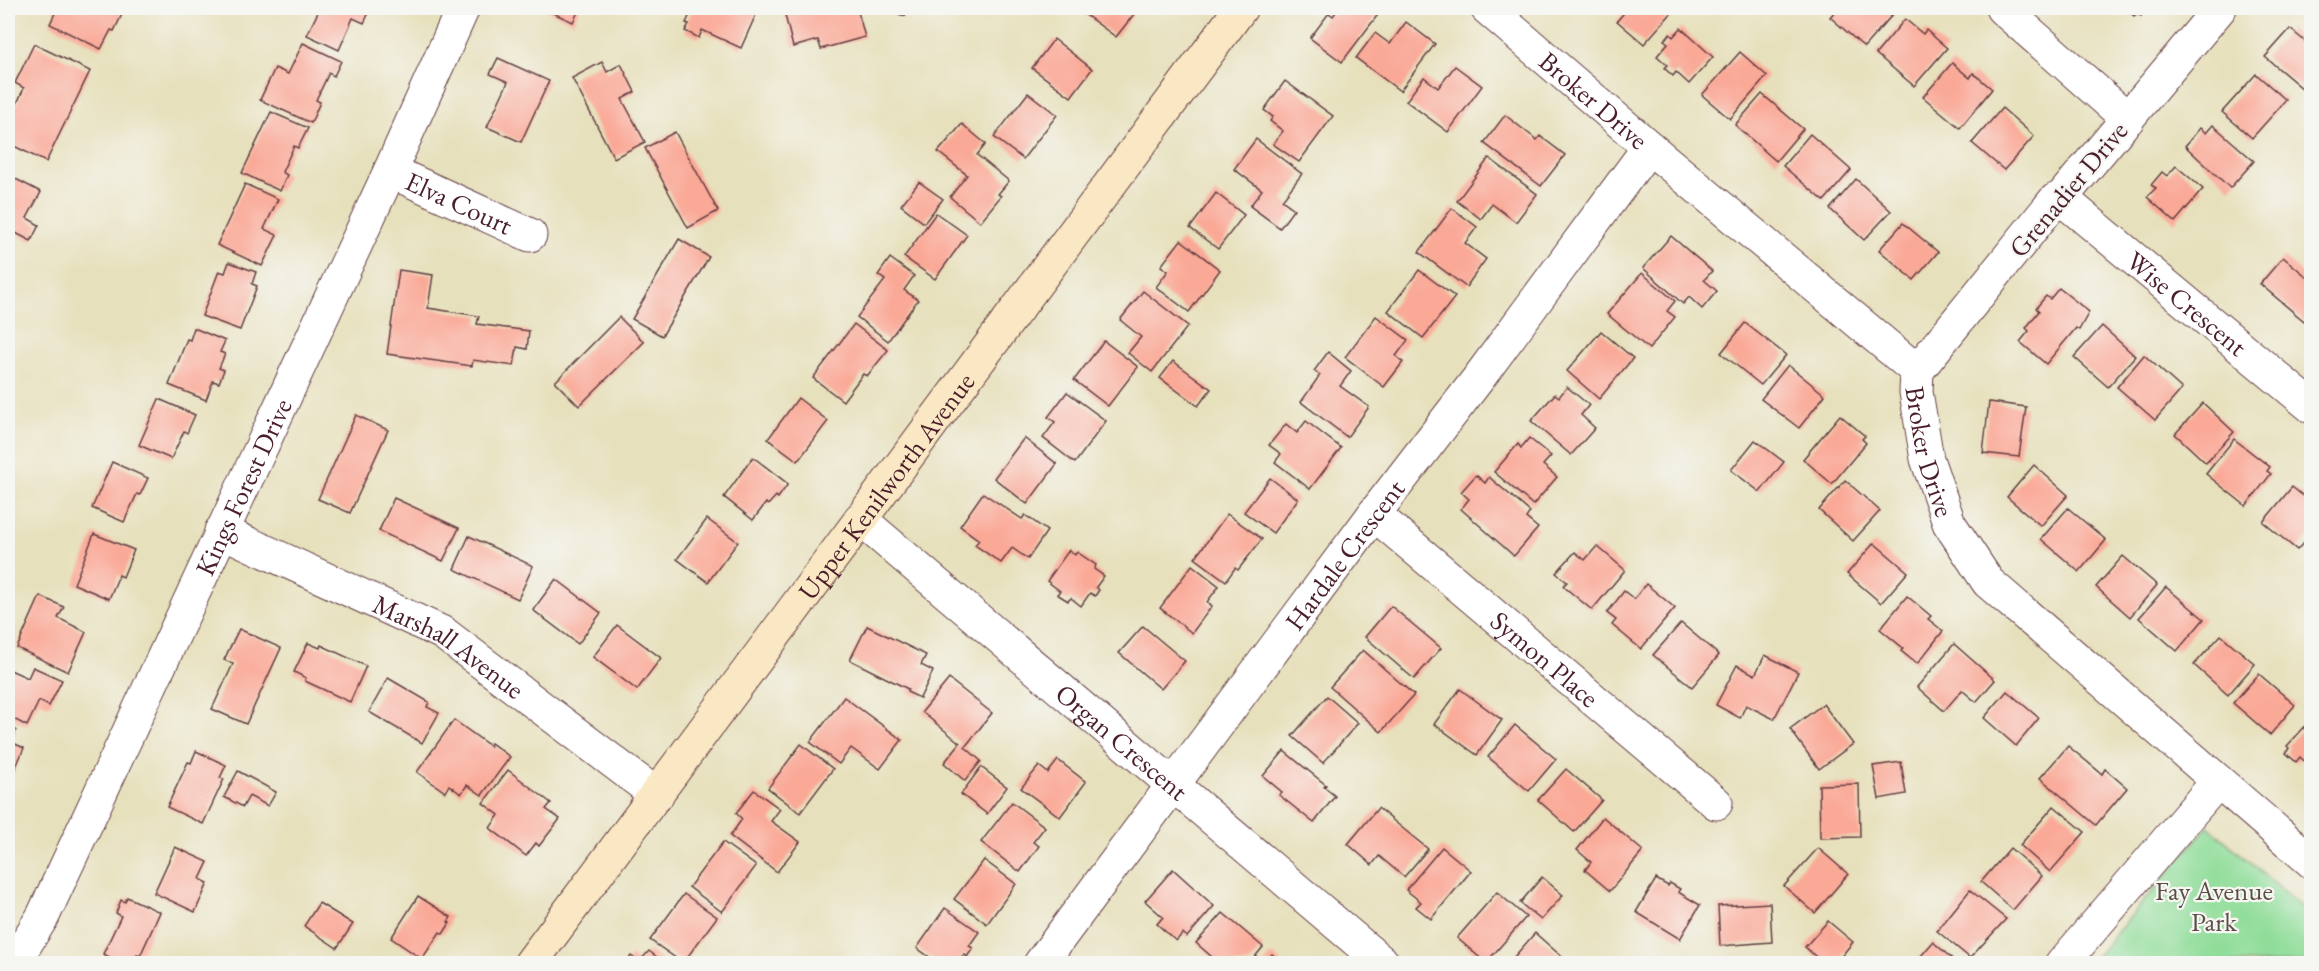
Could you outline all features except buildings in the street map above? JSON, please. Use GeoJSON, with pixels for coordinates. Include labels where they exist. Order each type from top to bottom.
{"type":"FeatureCollection","features":[{"type":"Feature","properties":{"kind":"street","name":"Kings Forest Drive"},"geometry":{"type":"LineString","coordinates":[[13,963],[43,916],[390,171],[463,8]]}},
{"type":"Feature","properties":{"kind":"street","name":"Upper Kenilworth Avenue"},"geometry":{"type":"LineString","coordinates":[[530,963],[1241,8]]}},
{"type":"Feature","properties":{"kind":"street","name":"Broker Drive"},"geometry":{"type":"LineString","coordinates":[[1487,8],[1917,371],[1916,392],[1927,459],[1949,523],[1988,582],[2312,862]]}},
{"type":"Feature","properties":{"kind":"street"},"geometry":{"type":"LineString","coordinates":[[2002,8],[2128,119]]}},
{"type":"Feature","properties":{"kind":"street","name":"Grenadier Drive"},"geometry":{"type":"LineString","coordinates":[[1917,371],[2055,200],[2061,198],[2220,8]]}},
{"type":"Feature","properties":{"kind":"street","name":"Hardale Crescent"},"geometry":{"type":"LineString","coordinates":[[1040,963],[1374,514],[1478,380],[1649,147]]}},
{"type":"Feature","properties":{"kind":"street","name":"Elva Court"},"geometry":{"type":"LineString","coordinates":[[390,171],[530,235]]}},
{"type":"Feature","properties":{"kind":"street","name":"Wise Crescent"},"geometry":{"type":"LineString","coordinates":[[2061,198],[2312,407]]}},
{"type":"Feature","properties":{"kind":"street","name":"Symon Place"},"geometry":{"type":"LineString","coordinates":[[1374,514],[1716,802]]}},
{"type":"Feature","properties":{"kind":"street","name":"Organ Crescent"},"geometry":{"type":"LineString","coordinates":[[860,519],[1384,963]]}},
{"type":"Feature","properties":{"kind":"street","name":"Marshall Avenue"},"geometry":{"type":"LineString","coordinates":[[221,531],[443,633],[657,795]]}},
{"type":"Feature","properties":{"kind":"street"},"geometry":{"type":"LineString","coordinates":[[2062,963],[2217,781]]}},
{"type":"Feature","properties":{"kind":"green space","name":"Fay Avenue Park"},"geometry":{"type":"Polygon","coordinates":[[[2208,826],[2311,915],[2311,963],[2091,963],[2208,826]]]}}]}
